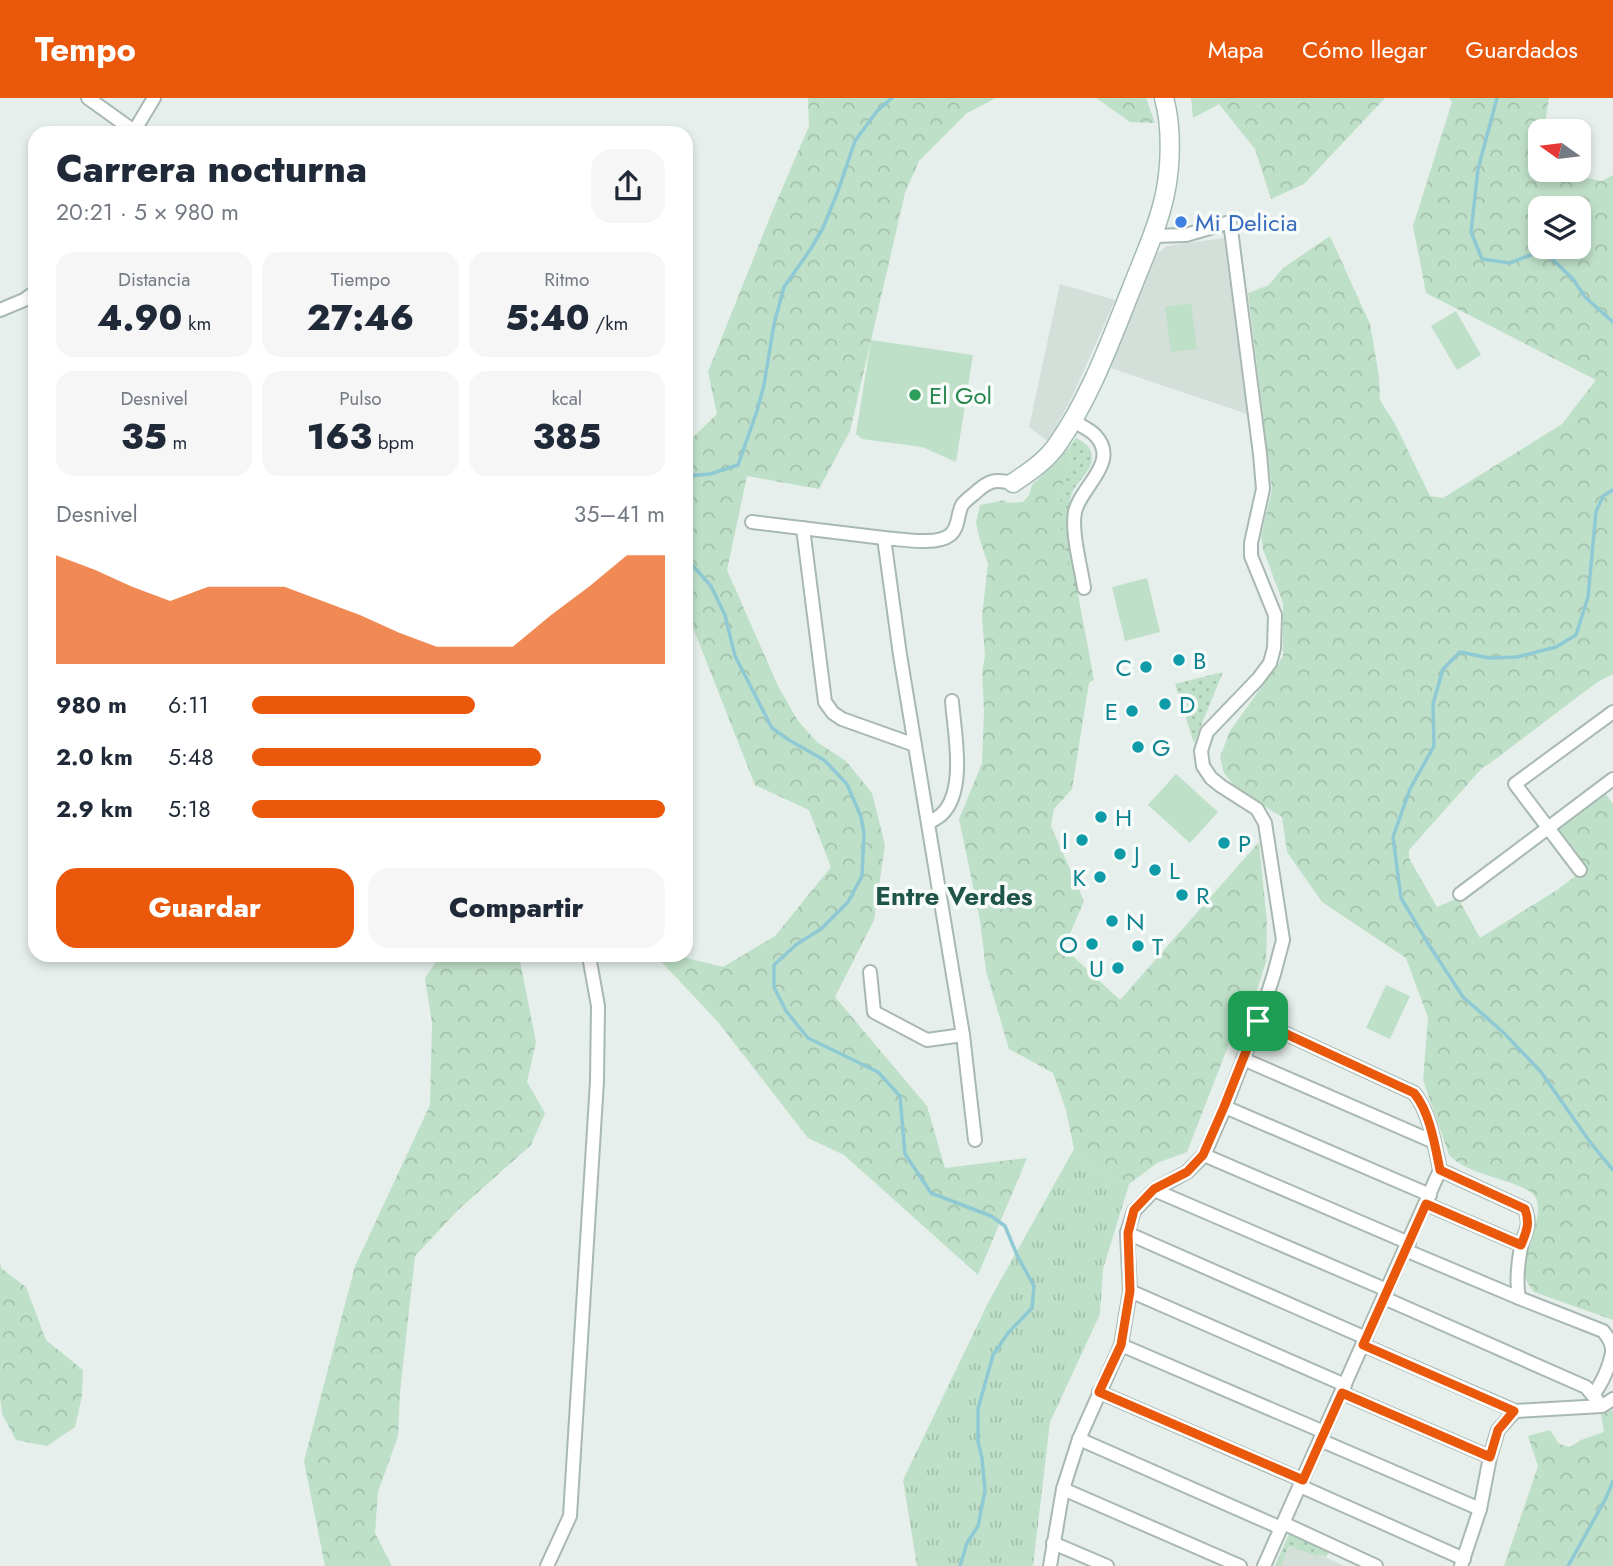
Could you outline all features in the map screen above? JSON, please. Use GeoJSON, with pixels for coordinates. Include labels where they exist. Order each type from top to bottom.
{"type":"FeatureCollection","features":[{"type":"Feature","properties":{"kind":"street"},"geometry":{"type":"LineString","coordinates":[[88,98],[125,126]]}},
{"type":"Feature","properties":{"kind":"street"},"geometry":{"type":"LineString","coordinates":[[137,126],[154,98]]}},
{"type":"Feature","properties":{"kind":"street"},"geometry":{"type":"LineString","coordinates":[[752,522],[884,538],[938,540],[950,535],[957,525],[962,505],[982,487],[993,480],[1013,483],[1045,459],[1072,420],[1097,372],[1152,236],[1165,194],[1169,160],[1168,113],[1164,98]]}},
{"type":"Feature","properties":{"kind":"street"},"geometry":{"type":"LineString","coordinates":[[1050,1566],[1063,1489],[1079,1439],[1121,1345],[1130,1291],[1128,1233],[1134,1210],[1154,1189],[1187,1172],[1203,1155],[1258,1021],[1283,940],[1265,823],[1257,809],[1211,778],[1203,766],[1201,751],[1207,732],[1270,663],[1274,648],[1275,615],[1251,556],[1251,543],[1263,489],[1230,222],[1186,235],[1152,236]]}},
{"type":"Feature","properties":{"kind":"street"},"geometry":{"type":"LineString","coordinates":[[0,310],[28,297]]}},
{"type":"Feature","properties":{"kind":"street"},"geometry":{"type":"LineString","coordinates":[[1072,420],[1101,443],[1104,458],[1100,470],[1080,498],[1075,513],[1075,536],[1084,588]]}},
{"type":"Feature","properties":{"kind":"street"},"geometry":{"type":"LineString","coordinates":[[803,528],[825,702],[832,713],[842,719],[915,746]]}},
{"type":"Feature","properties":{"kind":"street"},"geometry":{"type":"LineString","coordinates":[[884,538],[900,654],[963,1034],[975,1140]]}},
{"type":"Feature","properties":{"kind":"street"},"geometry":{"type":"LineString","coordinates":[[928,823],[941,816],[954,792],[958,765],[951,701]]}},
{"type":"Feature","properties":{"kind":"street"},"geometry":{"type":"LineString","coordinates":[[1580,870],[1515,784],[1613,712]]}},
{"type":"Feature","properties":{"kind":"street"},"geometry":{"type":"LineString","coordinates":[[1460,894],[1613,779]]}},
{"type":"Feature","properties":{"kind":"street"},"geometry":{"type":"LineString","coordinates":[[547,1566],[570,1516],[597,1081],[598,1006],[590,962]]}},
{"type":"Feature","properties":{"kind":"street"},"geometry":{"type":"LineString","coordinates":[[870,972],[874,1012],[927,1040],[963,1034]]}},
{"type":"Feature","properties":{"kind":"street"},"geometry":{"type":"LineString","coordinates":[[1258,1021],[1414,1093],[1421,1101],[1440,1170],[1264,1566]]}},
{"type":"Feature","properties":{"kind":"street"},"geometry":{"type":"LineString","coordinates":[[1242,1059],[1434,1142]]}},
{"type":"Feature","properties":{"kind":"street"},"geometry":{"type":"LineString","coordinates":[[1224,1107],[1428,1199],[1521,1245]]}},
{"type":"Feature","properties":{"kind":"street"},"geometry":{"type":"LineString","coordinates":[[1203,1155],[1519,1298],[1603,1331],[1610,1340],[1612,1351],[1600,1385],[1592,1395]]}},
{"type":"Feature","properties":{"kind":"street"},"geometry":{"type":"LineString","coordinates":[[1440,1170],[1525,1209],[1528,1229],[1521,1245],[1519,1298]]}},
{"type":"Feature","properties":{"kind":"street"},"geometry":{"type":"LineString","coordinates":[[1154,1189],[1586,1387],[1592,1395],[1607,1403]]}},
{"type":"Feature","properties":{"kind":"street"},"geometry":{"type":"LineString","coordinates":[[1128,1233],[1514,1411],[1607,1403]]}},
{"type":"Feature","properties":{"kind":"street"},"geometry":{"type":"LineString","coordinates":[[1130,1291],[1490,1457]]}},
{"type":"Feature","properties":{"kind":"street"},"geometry":{"type":"LineString","coordinates":[[1121,1345],[1480,1509]]}},
{"type":"Feature","properties":{"kind":"street"},"geometry":{"type":"LineString","coordinates":[[1099,1392],[1301,1483],[1463,1562],[1480,1509],[1498,1430],[1514,1411]]}},
{"type":"Feature","properties":{"kind":"street"},"geometry":{"type":"LineString","coordinates":[[1079,1439],[1376,1566]]}},
{"type":"Feature","properties":{"kind":"street"},"geometry":{"type":"LineString","coordinates":[[1063,1489],[1240,1566]]}},
{"type":"Feature","properties":{"kind":"street"},"geometry":{"type":"LineString","coordinates":[[1053,1543],[1107,1566]]}},
{"type":"Feature","properties":{"kind":"shaded area"},"geometry":{"type":"Polygon","coordinates":[[[1224,238],[1247,414],[1111,368],[1152,257],[1167,246],[1224,238]]]}},
{"type":"Feature","properties":{"kind":"shaded area"},"geometry":{"type":"Polygon","coordinates":[[[1060,284],[1115,300],[1072,397],[1048,441],[1029,427],[1060,284]]]}},
{"type":"Feature","properties":{"kind":"shaded area"},"geometry":{"type":"Polygon","coordinates":[[[1287,1539],[1344,1566],[1275,1566],[1287,1539]]]}},
{"type":"Feature","properties":{"kind":"green space"},"geometry":{"type":"Polygon","coordinates":[[[808,98],[996,98],[967,113],[919,161],[905,193],[850,431],[819,489],[747,476],[727,570],[778,686],[798,721],[817,742],[846,761],[872,793],[885,845],[874,920],[835,997],[927,1106],[945,1168],[1027,1158],[978,1275],[844,1155],[808,1138],[718,1022],[662,962],[693,962],[693,960],[723,967],[775,936],[831,867],[809,810],[755,785],[693,628],[693,437],[717,414],[708,372],[809,126],[808,98]]]}},
{"type":"Feature","properties":{"kind":"green space"},"geometry":{"type":"Polygon","coordinates":[[[1096,98],[1146,98],[1155,123],[1130,122],[1096,98]]]}},
{"type":"Feature","properties":{"kind":"green space"},"geometry":{"type":"Polygon","coordinates":[[[1191,98],[1218,98],[1219,104],[1193,118],[1191,98]]]}},
{"type":"Feature","properties":{"kind":"green space"},"geometry":{"type":"Polygon","coordinates":[[[1218,98],[1385,98],[1304,184],[1271,199],[1255,149],[1219,104],[1218,98]]]}},
{"type":"Feature","properties":{"kind":"green space"},"geometry":{"type":"Polygon","coordinates":[[[1449,98],[1549,98],[1546,119],[1528,119],[1528,182],[1591,182],[1591,179],[1602,181],[1613,175],[1613,674],[1596,683],[1483,767],[1409,850],[1409,858],[1437,907],[1458,898],[1480,938],[1587,871],[1555,830],[1604,792],[1613,804],[1613,1320],[1534,1292],[1529,1285],[1524,1264],[1536,1221],[1537,1202],[1527,1190],[1469,1168],[1449,1155],[1423,1080],[1428,1018],[1406,958],[1322,902],[1287,852],[1282,817],[1238,790],[1224,773],[1220,757],[1230,731],[1283,657],[1283,603],[1263,549],[1261,536],[1272,490],[1248,293],[1269,285],[1283,268],[1330,236],[1370,324],[1379,376],[1380,400],[1395,424],[1430,496],[1443,498],[1562,424],[1596,380],[1426,293],[1413,226],[1452,102],[1449,98]]]}},
{"type":"Feature","properties":{"kind":"green space"},"geometry":{"type":"Polygon","coordinates":[[[1191,303],[1197,349],[1171,352],[1165,307],[1191,303]]]}},
{"type":"Feature","properties":{"kind":"green space"},"geometry":{"type":"Polygon","coordinates":[[[1456,311],[1481,355],[1457,370],[1431,326],[1456,311]]]}},
{"type":"Feature","properties":{"kind":"green space","name":"El Gol"},"geometry":{"type":"Polygon","coordinates":[[[871,340],[973,355],[956,462],[922,447],[862,439],[856,434],[871,340]]]}},
{"type":"Feature","properties":{"kind":"green space"},"geometry":{"type":"Polygon","coordinates":[[[1076,438],[1089,448],[1092,458],[1089,468],[1073,491],[1069,506],[1070,542],[1077,589],[1073,590],[1060,524],[1061,491],[1071,462],[1069,447],[1076,438]]]}},
{"type":"Feature","properties":{"kind":"green space"},"geometry":{"type":"Polygon","coordinates":[[[1069,447],[1071,462],[1061,491],[1074,589],[1077,589],[1094,680],[1089,683],[1072,789],[1054,809],[1051,826],[1084,901],[1064,948],[1120,1000],[1259,842],[1267,922],[1266,962],[1255,996],[1248,995],[1187,1152],[1157,1163],[1129,1184],[1086,1165],[1074,1149],[1066,1110],[1053,1073],[1009,1049],[986,971],[980,920],[959,819],[982,763],[982,672],[985,656],[982,616],[988,564],[976,523],[980,505],[1004,500],[1008,503],[1023,502],[1032,485],[1069,447]]]}},
{"type":"Feature","properties":{"kind":"green space"},"geometry":{"type":"Polygon","coordinates":[[[1147,578],[1160,632],[1125,641],[1112,587],[1147,578]]]}},
{"type":"Feature","properties":{"kind":"green space"},"geometry":{"type":"Polygon","coordinates":[[[1223,672],[1194,743],[1175,684],[1223,672]]]}},
{"type":"Feature","properties":{"kind":"green space"},"geometry":{"type":"Polygon","coordinates":[[[1176,774],[1218,812],[1190,843],[1148,805],[1176,774]]]}},
{"type":"Feature","properties":{"kind":"green space"},"geometry":{"type":"Polygon","coordinates":[[[436,962],[520,962],[536,1042],[527,1082],[545,1113],[531,1145],[459,1209],[415,1256],[400,1392],[398,1436],[378,1492],[375,1533],[392,1566],[325,1566],[304,1461],[355,1266],[430,1105],[432,1023],[425,978],[436,962]]]}},
{"type":"Feature","properties":{"kind":"green space"},"geometry":{"type":"Polygon","coordinates":[[[1386,985],[1410,996],[1390,1039],[1366,1028],[1386,985]]]}},
{"type":"Feature","properties":{"kind":"green space"},"geometry":{"type":"Polygon","coordinates":[[[1074,1149],[1086,1165],[1129,1184],[1103,1269],[1100,1314],[1050,1422],[1033,1566],[917,1566],[903,1480],[989,1301],[1074,1149]]]}},
{"type":"Feature","properties":{"kind":"green space"},"geometry":{"type":"Polygon","coordinates":[[[0,1264],[2,1269],[26,1287],[46,1340],[83,1370],[82,1396],[75,1427],[47,1446],[16,1440],[2,1414],[0,1264]]]}},
{"type":"Feature","properties":{"kind":"green space"},"geometry":{"type":"Polygon","coordinates":[[[1613,1410],[1613,1566],[1504,1566],[1538,1466],[1528,1436],[1550,1430],[1559,1444],[1570,1447],[1604,1432],[1601,1414],[1613,1410]]]}},
{"type":"Feature","properties":{"kind":"green space"},"geometry":{"type":"Polygon","coordinates":[[[1290,1532],[1330,1550],[1326,1557],[1289,1546],[1281,1566],[1275,1566],[1290,1532]]]}},
{"type":"Feature","properties":{"kind":"waterway"},"geometry":{"type":"LineString","coordinates":[[693,475],[710,474],[738,465],[764,385],[774,324],[784,287],[823,228],[855,141],[877,111],[892,98]]}},
{"type":"Feature","properties":{"kind":"waterway"},"geometry":{"type":"LineString","coordinates":[[1497,98],[1478,169],[1471,232],[1482,259],[1510,263],[1533,254],[1550,257],[1573,279],[1585,297],[1613,322]]}},
{"type":"Feature","properties":{"kind":"waterway"},"geometry":{"type":"LineString","coordinates":[[1613,490],[1603,496],[1596,512],[1588,597],[1576,635],[1556,647],[1517,657],[1489,658],[1460,652],[1443,669],[1433,704],[1434,746],[1410,789],[1393,837],[1401,898],[1463,997],[1504,1033],[1541,1072],[1613,1170]]}},
{"type":"Feature","properties":{"kind":"waterway"},"geometry":{"type":"LineString","coordinates":[[693,566],[711,586],[725,615],[735,656],[772,728],[824,760],[847,784],[861,817],[864,833],[862,876],[848,902],[821,929],[797,944],[774,965],[774,987],[786,1011],[808,1038],[878,1072],[900,1096],[905,1154],[931,1193],[991,1216],[1005,1226],[1034,1286],[1032,1308],[1008,1333],[993,1355],[978,1409],[978,1442],[985,1491],[978,1526],[967,1543],[960,1566]]}},
{"type":"Feature","properties":{"kind":"waterway"},"geometry":{"type":"LineString","coordinates":[[1568,1566],[1613,1481]]}},
{"type":"Feature","properties":{"kind":"place","name":"Mi Delicia"},"geometry":{"type":"Point","coordinates":[1181,222]}},
{"type":"Feature","properties":{"kind":"place","name":"El Gol"},"geometry":{"type":"Point","coordinates":[915,395]}},
{"type":"Feature","properties":{"kind":"place","name":"B"},"geometry":{"type":"Point","coordinates":[1179,660]}},
{"type":"Feature","properties":{"kind":"place","name":"C"},"geometry":{"type":"Point","coordinates":[1146,667]}},
{"type":"Feature","properties":{"kind":"place","name":"D"},"geometry":{"type":"Point","coordinates":[1165,704]}},
{"type":"Feature","properties":{"kind":"place","name":"E"},"geometry":{"type":"Point","coordinates":[1132,711]}},
{"type":"Feature","properties":{"kind":"place","name":"G"},"geometry":{"type":"Point","coordinates":[1138,747]}},
{"type":"Feature","properties":{"kind":"place","name":"H"},"geometry":{"type":"Point","coordinates":[1101,817]}},
{"type":"Feature","properties":{"kind":"place","name":"I"},"geometry":{"type":"Point","coordinates":[1082,840]}},
{"type":"Feature","properties":{"kind":"place","name":"P"},"geometry":{"type":"Point","coordinates":[1224,843]}},
{"type":"Feature","properties":{"kind":"place","name":"J"},"geometry":{"type":"Point","coordinates":[1120,854]}},
{"type":"Feature","properties":{"kind":"place","name":"L"},"geometry":{"type":"Point","coordinates":[1155,870]}},
{"type":"Feature","properties":{"kind":"place","name":"K"},"geometry":{"type":"Point","coordinates":[1100,877]}},
{"type":"Feature","properties":{"kind":"place","name":"R"},"geometry":{"type":"Point","coordinates":[1182,895]}},
{"type":"Feature","properties":{"kind":"place","name":"N"},"geometry":{"type":"Point","coordinates":[1112,921]}},
{"type":"Feature","properties":{"kind":"place","name":"O"},"geometry":{"type":"Point","coordinates":[1092,944]}},
{"type":"Feature","properties":{"kind":"place","name":"T"},"geometry":{"type":"Point","coordinates":[1138,946]}},
{"type":"Feature","properties":{"kind":"place","name":"U"},"geometry":{"type":"Point","coordinates":[1118,968]}},
{"type":"Feature","properties":{"kind":"district","name":"Entre Verdes"},"geometry":{"type":"Point","coordinates":[954,896]}},
{"type":"Feature","properties":{"kind":"route"},"geometry":{"type":"LineString","coordinates":[[1258,1021],[1414,1093],[1421,1101],[1440,1170],[1525,1209],[1528,1229],[1521,1245],[1426,1204],[1363,1345],[1514,1411],[1498,1430],[1490,1457],[1342,1393],[1303,1480],[1099,1392],[1121,1345],[1130,1291],[1128,1233],[1134,1210],[1154,1189],[1187,1172],[1203,1155],[1258,1021]]}}]}
